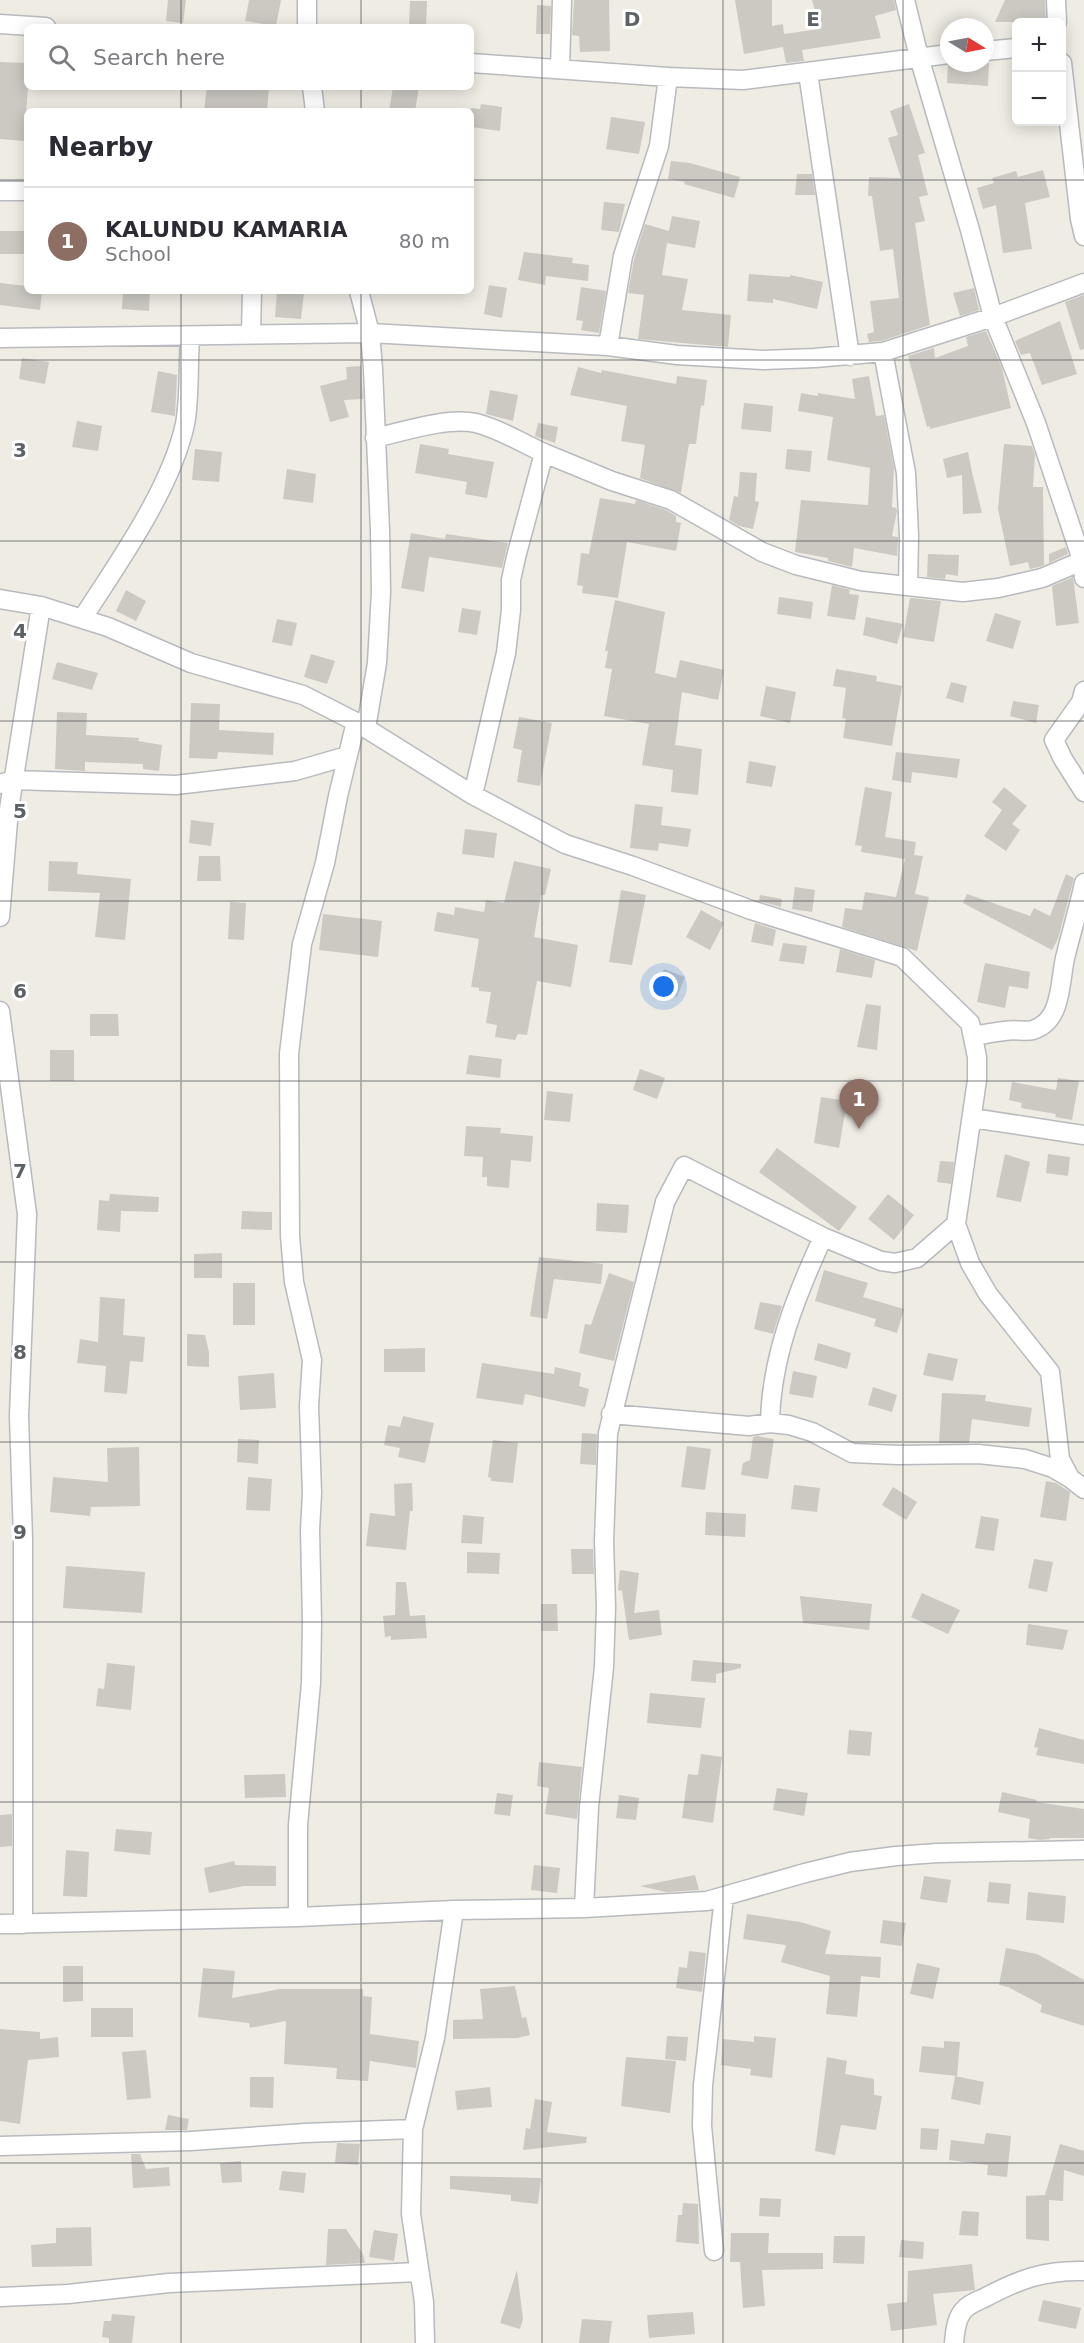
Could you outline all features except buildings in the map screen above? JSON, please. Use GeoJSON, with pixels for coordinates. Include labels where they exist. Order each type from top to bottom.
{"type":"FeatureCollection","features":[{"type":"Feature","properties":{"kind":"street"},"geometry":{"type":"LineString","coordinates":[[307,0],[307,24]]}},
{"type":"Feature","properties":{"kind":"street"},"geometry":{"type":"LineString","coordinates":[[560,69],[562,0]]}},
{"type":"Feature","properties":{"kind":"street"},"geometry":{"type":"LineString","coordinates":[[375,438],[454,422],[474,423],[497,430],[544,453],[612,480],[671,500],[762,552],[796,565],[861,581],[963,592],[998,588],[1083,566],[1036,423],[993,317],[904,0]]}},
{"type":"Feature","properties":{"kind":"street"},"geometry":{"type":"LineString","coordinates":[[1056,0],[1057,18]]}},
{"type":"Feature","properties":{"kind":"street"},"geometry":{"type":"LineString","coordinates":[[0,24],[24,26]]}},
{"type":"Feature","properties":{"kind":"street"},"geometry":{"type":"LineString","coordinates":[[994,50],[1012,48]]}},
{"type":"Feature","properties":{"kind":"street"},"geometry":{"type":"LineString","coordinates":[[474,63],[743,80],[940,55]]}},
{"type":"Feature","properties":{"kind":"street"},"geometry":{"type":"LineString","coordinates":[[1063,72],[1080,219],[1084,236]]}},
{"type":"Feature","properties":{"kind":"street"},"geometry":{"type":"LineString","coordinates":[[808,73],[850,356]]}},
{"type":"Feature","properties":{"kind":"street"},"geometry":{"type":"LineString","coordinates":[[608,346],[623,256],[659,146],[668,77]]}},
{"type":"Feature","properties":{"kind":"street"},"geometry":{"type":"LineString","coordinates":[[312,90],[315,108]]}},
{"type":"Feature","properties":{"kind":"street"},"geometry":{"type":"LineString","coordinates":[[0,191],[24,191]]}},
{"type":"Feature","properties":{"kind":"street"},"geometry":{"type":"LineString","coordinates":[[0,338],[370,333],[608,346],[677,355],[763,360],[850,356],[883,352],[993,317],[1084,283]]}},
{"type":"Feature","properties":{"kind":"street"},"geometry":{"type":"LineString","coordinates":[[251,334],[252,294]]}},
{"type":"Feature","properties":{"kind":"street"},"geometry":{"type":"LineString","coordinates":[[298,1917],[298,1825],[310,1683],[312,1622],[309,1406],[312,1360],[294,1282],[290,1236],[289,1054],[302,944],[325,863],[347,756],[361,725],[377,663],[381,592],[375,438],[370,333],[360,294]]}},
{"type":"Feature","properties":{"kind":"street"},"geometry":{"type":"LineString","coordinates":[[82,619],[126,550],[164,483],[176,455],[185,423],[190,337]]}},
{"type":"Feature","properties":{"kind":"street"},"geometry":{"type":"LineString","coordinates":[[883,352],[906,473],[909,536],[908,586]]}},
{"type":"Feature","properties":{"kind":"street"},"geometry":{"type":"LineString","coordinates":[[473,795],[506,653],[511,580],[544,453]]}},
{"type":"Feature","properties":{"kind":"street"},"geometry":{"type":"LineString","coordinates":[[0,598],[40,606],[108,627],[191,663],[303,695],[361,725],[473,795],[565,844],[633,866],[750,910],[902,957],[970,1023],[974,1036],[977,1080],[956,1224],[970,1263],[988,1294],[1050,1372],[1060,1459],[1077,1484]]}},
{"type":"Feature","properties":{"kind":"street"},"geometry":{"type":"LineString","coordinates":[[0,917],[6,782],[40,606]]}},
{"type":"Feature","properties":{"kind":"street"},"geometry":{"type":"LineString","coordinates":[[1084,691],[1081,702],[1054,740],[1084,792]]}},
{"type":"Feature","properties":{"kind":"street"},"geometry":{"type":"LineString","coordinates":[[6,782],[176,785],[295,771],[347,756]]}},
{"type":"Feature","properties":{"kind":"street"},"geometry":{"type":"LineString","coordinates":[[974,1036],[1006,1030],[1033,1030],[1049,1020],[1056,1006],[1063,981],[1065,957],[1084,883]]}},
{"type":"Feature","properties":{"kind":"street"},"geometry":{"type":"LineString","coordinates":[[0,1011],[8,1130],[27,1214],[19,1416],[23,1539],[23,1924]]}},
{"type":"Feature","properties":{"kind":"street"},"geometry":{"type":"LineString","coordinates":[[972,1118],[1084,1135]]}},
{"type":"Feature","properties":{"kind":"street"},"geometry":{"type":"LineString","coordinates":[[584,1908],[590,1796],[604,1667],[606,1607],[604,1485],[608,1433],[665,1202],[684,1166],[823,1237],[881,1261],[895,1263],[917,1258],[932,1244],[944,1237],[956,1224]]}},
{"type":"Feature","properties":{"kind":"street"},"geometry":{"type":"LineString","coordinates":[[770,1423],[785,1329],[823,1237]]}},
{"type":"Feature","properties":{"kind":"street"},"geometry":{"type":"LineString","coordinates":[[611,1414],[749,1426],[770,1423],[789,1425],[812,1432],[852,1453],[998,1455],[1025,1459],[1053,1468],[1077,1484]]}},
{"type":"Feature","properties":{"kind":"street"},"geometry":{"type":"LineString","coordinates":[[0,1924],[584,1908],[707,1901],[850,1862],[937,1852],[1084,1850]]}},
{"type":"Feature","properties":{"kind":"street"},"geometry":{"type":"LineString","coordinates":[[714,2251],[702,2126],[703,2085],[724,1897]]}},
{"type":"Feature","properties":{"kind":"street"},"geometry":{"type":"LineString","coordinates":[[425,2343],[424,2302],[411,2214],[413,2129],[435,2038],[454,1910]]}},
{"type":"Feature","properties":{"kind":"street"},"geometry":{"type":"LineString","coordinates":[[0,2146],[191,2141],[305,2133],[413,2129]]}},
{"type":"Feature","properties":{"kind":"street"},"geometry":{"type":"LineString","coordinates":[[954,2343],[957,2324],[963,2310],[974,2302],[1003,2287],[1037,2274],[1084,2271]]}},
{"type":"Feature","properties":{"kind":"street"},"geometry":{"type":"LineString","coordinates":[[0,2297],[68,2294],[169,2283],[419,2272]]}},
{"type":"Feature","properties":{"kind":"place","name":"KALUNDU KAMARIA"},"geometry":{"type":"Point","coordinates":[859,1129]}}]}
